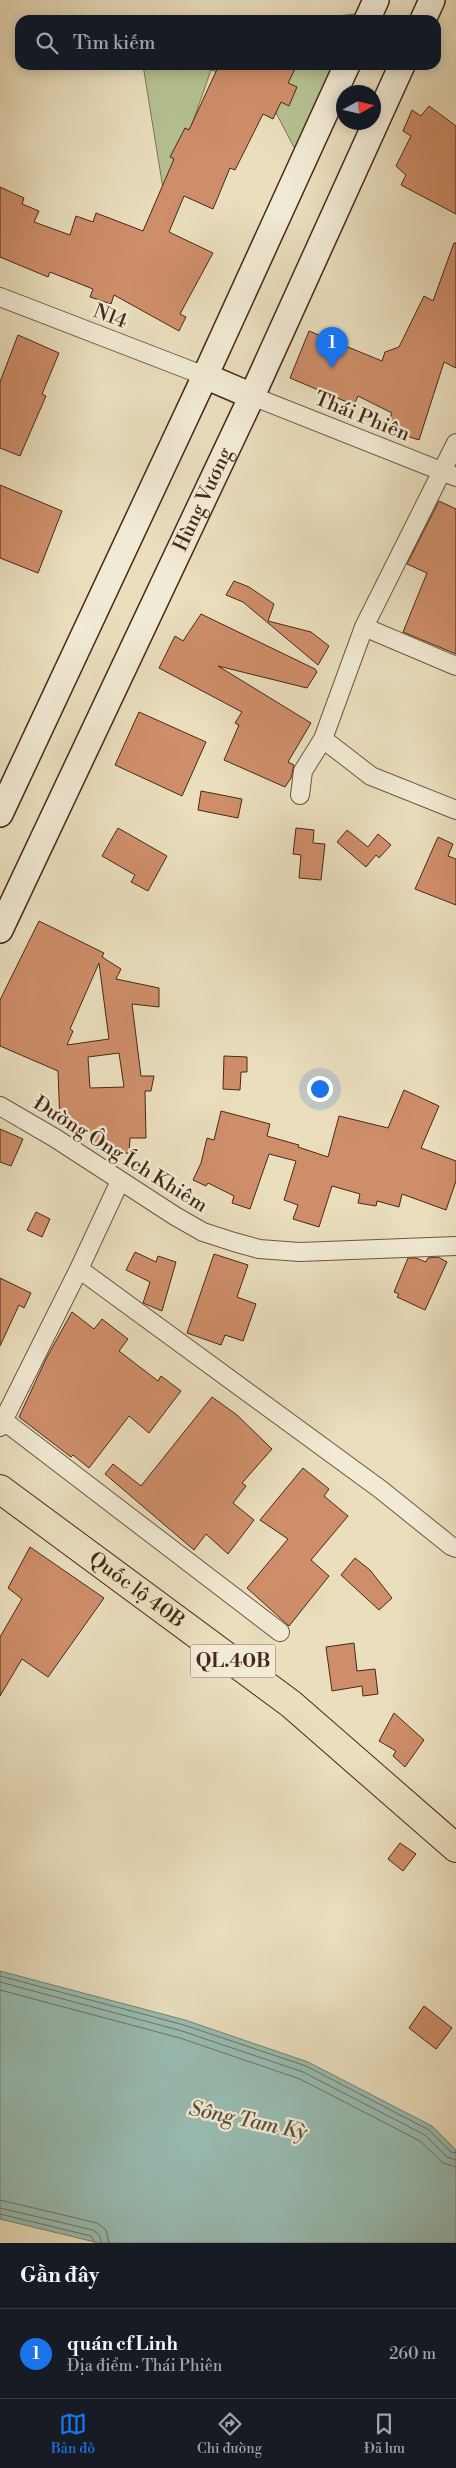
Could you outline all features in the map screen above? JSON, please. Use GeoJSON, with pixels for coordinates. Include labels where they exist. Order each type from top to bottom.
{"type":"FeatureCollection","features":[{"type":"Feature","properties":{"kind":"highway","name":"Quốc lộ 40B"},"geometry":{"type":"LineString","coordinates":[[0,1489],[291,1704],[456,1848]]}},
{"type":"Feature","properties":{"kind":"main road"},"geometry":{"type":"LineString","coordinates":[[369,15],[376,0]]}},
{"type":"Feature","properties":{"kind":"main road"},"geometry":{"type":"LineString","coordinates":[[425,15],[432,0]]}},
{"type":"Feature","properties":{"kind":"main road"},"geometry":{"type":"LineString","coordinates":[[0,814],[205,376],[345,70]]}},
{"type":"Feature","properties":{"kind":"main road","name":"Hùng Vương"},"geometry":{"type":"LineString","coordinates":[[0,930],[252,396],[400,70]]}},
{"type":"Feature","properties":{"kind":"main road"},"geometry":{"type":"LineString","coordinates":[[205,376],[252,396]]}},
{"type":"Feature","properties":{"kind":"street","name":"N14"},"geometry":{"type":"LineString","coordinates":[[0,297],[205,376]]}},
{"type":"Feature","properties":{"kind":"street","name":"Thái Phiên"},"geometry":{"type":"LineString","coordinates":[[252,396],[450,475]]}},
{"type":"Feature","properties":{"kind":"street"},"geometry":{"type":"LineString","coordinates":[[300,795],[303,771],[323,739],[364,628],[450,475],[456,443]]}},
{"type":"Feature","properties":{"kind":"street"},"geometry":{"type":"LineString","coordinates":[[364,628],[456,666]]}},
{"type":"Feature","properties":{"kind":"street"},"geometry":{"type":"LineString","coordinates":[[323,739],[371,776],[456,810]]}},
{"type":"Feature","properties":{"kind":"street","name":"Đường Ông Ích Khiêm"},"geometry":{"type":"LineString","coordinates":[[0,1106],[55,1138],[203,1232],[259,1249],[300,1252],[456,1246]]}},
{"type":"Feature","properties":{"kind":"street"},"geometry":{"type":"LineString","coordinates":[[120,1181],[80,1269],[2,1424],[280,1632]]}},
{"type":"Feature","properties":{"kind":"street"},"geometry":{"type":"LineString","coordinates":[[80,1269],[380,1489],[456,1548]]}},
{"type":"Feature","properties":{"kind":"green space"},"geometry":{"type":"Polygon","coordinates":[[[144,70],[211,70],[165,201],[144,70]]]}},
{"type":"Feature","properties":{"kind":"green space"},"geometry":{"type":"Polygon","coordinates":[[[211,70],[336,70],[297,153],[262,86],[211,70]]]}},
{"type":"Feature","properties":{"kind":"water","name":"Sông Tam Kỳ"},"geometry":{"type":"Polygon","coordinates":[[[0,1971],[185,2020],[308,2062],[432,2126],[456,2150],[456,2243],[99,2243],[0,2219],[0,1971]]]}},
{"type":"Feature","properties":{"kind":"building"},"geometry":{"type":"Polygon","coordinates":[[[217,70],[294,70],[288,83],[297,87],[289,106],[281,102],[273,119],[263,114],[235,170],[230,168],[213,209],[184,196],[169,232],[213,253],[180,314],[186,317],[179,331],[114,295],[111,304],[90,297],[93,289],[50,272],[48,277],[0,257],[0,187],[24,198],[22,204],[39,211],[34,222],[70,235],[76,216],[93,222],[96,213],[143,231],[174,159],[170,157],[185,128],[189,130],[217,70]]]}},
{"type":"Feature","properties":{"kind":"building"},"geometry":{"type":"Polygon","coordinates":[[[429,106],[456,126],[456,214],[401,185],[406,175],[396,166],[411,136],[403,131],[412,110],[421,116],[429,106]]]}},
{"type":"Feature","properties":{"kind":"building"},"geometry":{"type":"Polygon","coordinates":[[[454,243],[456,243],[456,368],[444,362],[419,440],[385,429],[392,413],[358,396],[354,405],[290,378],[309,331],[382,361],[385,352],[399,347],[424,296],[433,301],[454,243]]]}},
{"type":"Feature","properties":{"kind":"building"},"geometry":{"type":"Polygon","coordinates":[[[18,335],[59,353],[42,394],[46,396],[20,456],[0,448],[0,382],[18,335]]]}},
{"type":"Feature","properties":{"kind":"building"},"geometry":{"type":"Polygon","coordinates":[[[0,485],[62,511],[38,573],[0,558],[0,485]]]}},
{"type":"Feature","properties":{"kind":"building"},"geometry":{"type":"Polygon","coordinates":[[[439,501],[456,509],[456,654],[403,632],[427,573],[407,564],[439,501]]]}},
{"type":"Feature","properties":{"kind":"building"},"geometry":{"type":"Polygon","coordinates":[[[234,581],[249,587],[274,604],[268,621],[311,632],[329,646],[318,665],[243,602],[226,595],[234,581]]]}},
{"type":"Feature","properties":{"kind":"building"},"geometry":{"type":"Polygon","coordinates":[[[201,614],[315,669],[317,672],[307,688],[218,666],[311,723],[288,762],[294,765],[291,778],[285,787],[224,760],[239,725],[235,723],[242,712],[159,668],[175,636],[183,641],[201,614]]]}},
{"type":"Feature","properties":{"kind":"building"},"geometry":{"type":"Polygon","coordinates":[[[139,712],[206,742],[182,796],[115,765],[139,712]]]}},
{"type":"Feature","properties":{"kind":"building"},"geometry":{"type":"Polygon","coordinates":[[[201,791],[242,799],[238,818],[198,810],[201,791]]]}},
{"type":"Feature","properties":{"kind":"building"},"geometry":{"type":"Polygon","coordinates":[[[118,828],[167,856],[148,891],[131,882],[135,875],[102,856],[118,828]]]}},
{"type":"Feature","properties":{"kind":"building"},"geometry":{"type":"Polygon","coordinates":[[[296,828],[314,830],[313,843],[325,844],[321,880],[299,878],[301,855],[293,854],[296,828]]]}},
{"type":"Feature","properties":{"kind":"building"},"geometry":{"type":"Polygon","coordinates":[[[347,830],[368,847],[378,834],[391,845],[379,858],[376,855],[366,867],[337,842],[347,830]]]}},
{"type":"Feature","properties":{"kind":"building"},"geometry":{"type":"Polygon","coordinates":[[[438,837],[453,844],[448,856],[456,859],[456,905],[415,889],[438,837]]]}},
{"type":"Feature","properties":{"kind":"building"},"geometry":{"type":"Polygon","coordinates":[[[39,921],[104,953],[102,957],[121,969],[116,979],[159,988],[159,1007],[132,1004],[141,1076],[154,1076],[151,1091],[145,1091],[146,1138],[130,1138],[129,1153],[107,1154],[90,1144],[91,1133],[60,1123],[58,1071],[0,1046],[0,1000],[39,921]],[[99,963],[70,1029],[73,1031],[67,1045],[109,1039],[99,963]],[[119,1053],[88,1057],[90,1088],[124,1087],[119,1053]]]}},
{"type":"Feature","properties":{"kind":"building"},"geometry":{"type":"Polygon","coordinates":[[[224,1056],[247,1057],[247,1072],[241,1072],[240,1090],[223,1089],[224,1056]]]}},
{"type":"Feature","properties":{"kind":"building"},"geometry":{"type":"Polygon","coordinates":[[[404,1090],[439,1106],[421,1148],[456,1161],[456,1181],[446,1210],[402,1194],[399,1207],[377,1201],[376,1206],[358,1203],[360,1194],[332,1186],[319,1227],[293,1219],[298,1205],[284,1200],[296,1161],[269,1154],[250,1209],[232,1203],[234,1196],[208,1183],[206,1186],[193,1180],[201,1163],[207,1138],[214,1140],[221,1111],[270,1124],[267,1136],[299,1145],[298,1147],[328,1157],[339,1116],[388,1128],[404,1090]]]}},
{"type":"Feature","properties":{"kind":"building"},"geometry":{"type":"Polygon","coordinates":[[[0,1129],[23,1139],[11,1166],[0,1162],[0,1129]]]}},
{"type":"Feature","properties":{"kind":"building"},"geometry":{"type":"Polygon","coordinates":[[[36,1212],[50,1219],[42,1237],[27,1230],[36,1212]]]}},
{"type":"Feature","properties":{"kind":"building"},"geometry":{"type":"Polygon","coordinates":[[[135,1252],[156,1262],[158,1256],[176,1262],[162,1311],[143,1303],[150,1282],[126,1270],[135,1252]]]}},
{"type":"Feature","properties":{"kind":"building"},"geometry":{"type":"Polygon","coordinates":[[[214,1254],[248,1265],[237,1297],[256,1304],[243,1341],[225,1335],[221,1345],[187,1333],[214,1254]]]}},
{"type":"Feature","properties":{"kind":"building"},"geometry":{"type":"Polygon","coordinates":[[[438,1257],[447,1262],[425,1310],[397,1297],[399,1294],[394,1292],[408,1258],[416,1258],[426,1262],[428,1258],[438,1257]]]}},
{"type":"Feature","properties":{"kind":"building"},"geometry":{"type":"Polygon","coordinates":[[[0,1278],[31,1293],[24,1308],[19,1305],[0,1346],[0,1278]]]}},
{"type":"Feature","properties":{"kind":"building"},"geometry":{"type":"Polygon","coordinates":[[[72,1312],[94,1329],[102,1319],[128,1339],[119,1351],[158,1381],[161,1376],[181,1391],[149,1433],[129,1416],[89,1468],[73,1455],[71,1457],[19,1417],[47,1357],[72,1312]]]}},
{"type":"Feature","properties":{"kind":"building"},"geometry":{"type":"Polygon","coordinates":[[[212,1397],[237,1415],[272,1449],[242,1483],[246,1486],[233,1503],[254,1520],[228,1554],[206,1534],[194,1550],[105,1474],[113,1464],[141,1486],[212,1397]]]}},
{"type":"Feature","properties":{"kind":"building"},"geometry":{"type":"Polygon","coordinates":[[[303,1468],[329,1489],[324,1496],[348,1516],[311,1560],[329,1576],[289,1626],[247,1588],[288,1539],[260,1520],[303,1468]]]}},
{"type":"Feature","properties":{"kind":"building"},"geometry":{"type":"Polygon","coordinates":[[[30,1547],[104,1598],[48,1677],[22,1659],[0,1696],[0,1637],[22,1599],[8,1588],[30,1547]]]}},
{"type":"Feature","properties":{"kind":"building"},"geometry":{"type":"Polygon","coordinates":[[[355,1558],[370,1570],[392,1598],[379,1610],[341,1575],[355,1558]]]}},
{"type":"Feature","properties":{"kind":"building"},"geometry":{"type":"Polygon","coordinates":[[[354,1643],[357,1671],[375,1669],[378,1694],[363,1696],[362,1686],[332,1691],[326,1647],[354,1643]]]}},
{"type":"Feature","properties":{"kind":"building"},"geometry":{"type":"Polygon","coordinates":[[[394,1713],[424,1740],[405,1767],[393,1756],[396,1751],[379,1741],[394,1713]]]}},
{"type":"Feature","properties":{"kind":"building"},"geometry":{"type":"Polygon","coordinates":[[[400,1843],[416,1854],[403,1871],[388,1859],[400,1843]]]}},
{"type":"Feature","properties":{"kind":"building"},"geometry":{"type":"Polygon","coordinates":[[[424,2006],[452,2028],[436,2049],[409,2028],[424,2006]]]}},
{"type":"Feature","properties":{"kind":"place","name":"quán cf Linh"},"geometry":{"type":"Point","coordinates":[332,368]}}]}
